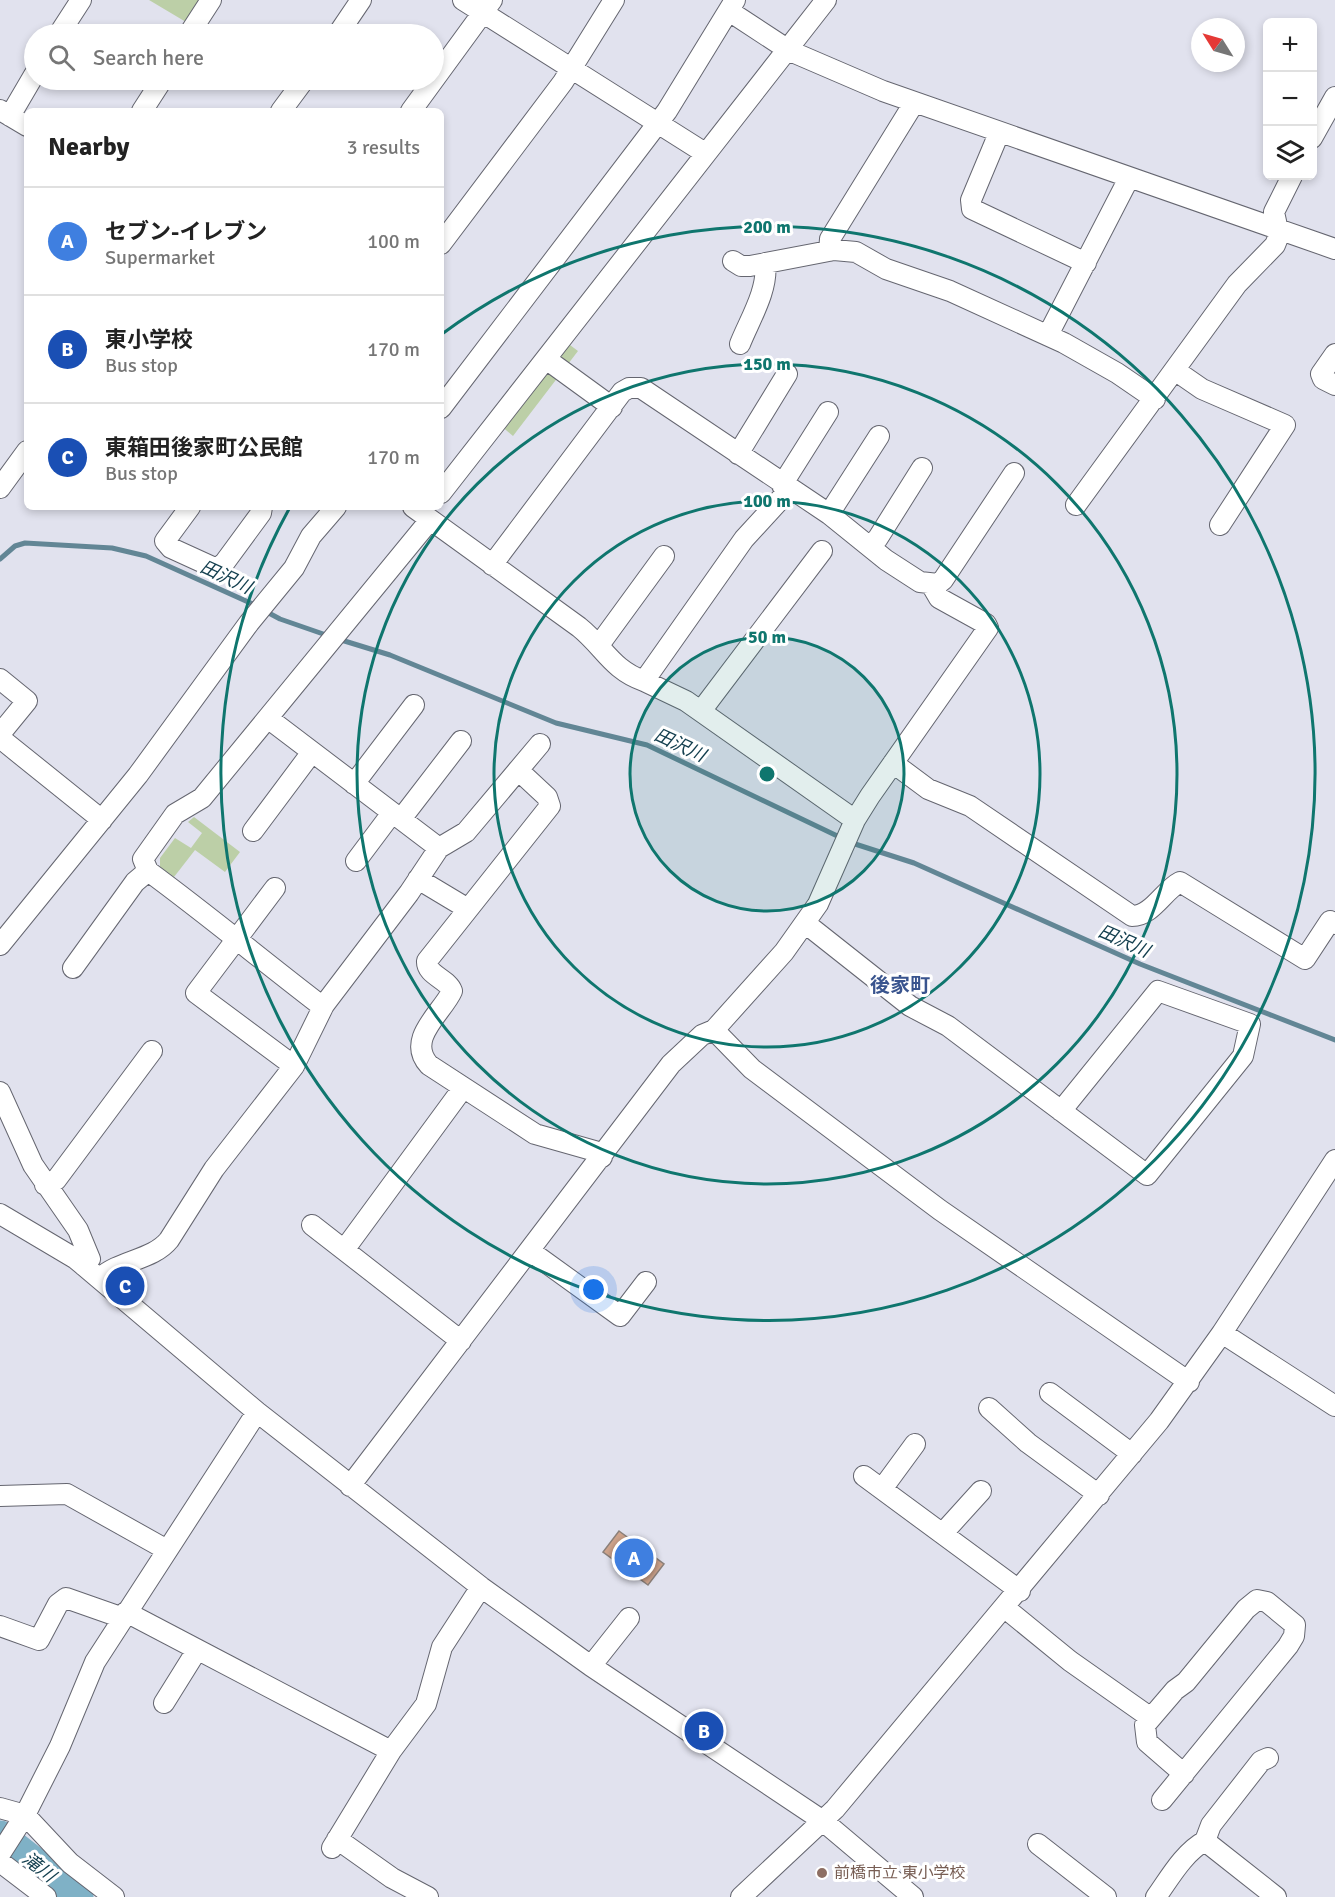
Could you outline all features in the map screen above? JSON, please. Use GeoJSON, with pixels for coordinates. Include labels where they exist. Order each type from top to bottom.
{"type":"FeatureCollection","features":[{"type":"Feature","properties":{"kind":"street"},"geometry":{"type":"LineString","coordinates":[[65,24],[81,0]]}},
{"type":"Feature","properties":{"kind":"street"},"geometry":{"type":"LineString","coordinates":[[195,24],[211,0]]}},
{"type":"Feature","properties":{"kind":"street"},"geometry":{"type":"LineString","coordinates":[[345,24],[361,0]]}},
{"type":"Feature","properties":{"kind":"street"},"geometry":{"type":"LineString","coordinates":[[463,0],[488,6],[572,69],[658,121],[705,153]]}},
{"type":"Feature","properties":{"kind":"street"},"geometry":{"type":"LineString","coordinates":[[444,240],[572,69],[614,0]]}},
{"type":"Feature","properties":{"kind":"street"},"geometry":{"type":"LineString","coordinates":[[444,489],[826,0]]}},
{"type":"Feature","properties":{"kind":"street"},"geometry":{"type":"LineString","coordinates":[[444,66],[488,6]]}},
{"type":"Feature","properties":{"kind":"street"},"geometry":{"type":"LineString","coordinates":[[444,404],[658,121],[732,6],[787,49],[914,103],[1335,249]]}},
{"type":"Feature","properties":{"kind":"street"},"geometry":{"type":"LineString","coordinates":[[24,88],[5,113],[24,124]]}},
{"type":"Feature","properties":{"kind":"street"},"geometry":{"type":"LineString","coordinates":[[144,108],[156,90]]}},
{"type":"Feature","properties":{"kind":"street"},"geometry":{"type":"LineString","coordinates":[[283,108],[297,90]]}},
{"type":"Feature","properties":{"kind":"street"},"geometry":{"type":"LineString","coordinates":[[413,108],[426,90]]}},
{"type":"Feature","properties":{"kind":"street"},"geometry":{"type":"LineString","coordinates":[[1317,129],[1335,97]]}},
{"type":"Feature","properties":{"kind":"street"},"geometry":{"type":"LineString","coordinates":[[829,251],[830,239],[914,103]]}},
{"type":"Feature","properties":{"kind":"street"},"geometry":{"type":"LineString","coordinates":[[999,133],[971,200],[972,209],[1086,263]]}},
{"type":"Feature","properties":{"kind":"street"},"geometry":{"type":"LineString","coordinates":[[1048,335],[1128,178]]}},
{"type":"Feature","properties":{"kind":"street"},"geometry":{"type":"LineString","coordinates":[[1076,506],[1237,284],[1275,245],[1279,235],[1274,212],[1290,180]]}},
{"type":"Feature","properties":{"kind":"street"},"geometry":{"type":"LineString","coordinates":[[733,261],[741,266],[829,251],[856,252],[886,269],[950,291],[1048,335],[1117,373],[1155,399]]}},
{"type":"Feature","properties":{"kind":"street"},"geometry":{"type":"LineString","coordinates":[[740,344],[761,292],[766,272],[765,263]]}},
{"type":"Feature","properties":{"kind":"street"},"geometry":{"type":"LineString","coordinates":[[1335,354],[1321,374],[1323,379],[1335,385]]}},
{"type":"Feature","properties":{"kind":"street"},"geometry":{"type":"LineString","coordinates":[[546,359],[612,407]]}},
{"type":"Feature","properties":{"kind":"street"},"geometry":{"type":"LineString","coordinates":[[1176,371],[1202,389],[1285,425],[1239,492],[1220,525]]}},
{"type":"Feature","properties":{"kind":"street"},"geometry":{"type":"LineString","coordinates":[[738,454],[786,374]]}},
{"type":"Feature","properties":{"kind":"street"},"geometry":{"type":"LineString","coordinates":[[350,1486],[672,1064],[702,1035],[714,1030],[784,952],[818,904],[850,834],[893,763],[988,628],[986,624],[939,598],[932,586],[920,582],[829,514],[641,388],[628,388],[612,407],[492,565]]}},
{"type":"Feature","properties":{"kind":"street"},"geometry":{"type":"LineString","coordinates":[[644,681],[744,539],[786,487],[828,412]]}},
{"type":"Feature","properties":{"kind":"street"},"geometry":{"type":"LineString","coordinates":[[829,514],[879,436]]}},
{"type":"Feature","properties":{"kind":"street"},"geometry":{"type":"LineString","coordinates":[[0,488],[24,455]]}},
{"type":"Feature","properties":{"kind":"street"},"geometry":{"type":"LineString","coordinates":[[870,546],[878,538],[922,468]]}},
{"type":"Feature","properties":{"kind":"street"},"geometry":{"type":"LineString","coordinates":[[932,586],[943,580],[1014,473]]}},
{"type":"Feature","properties":{"kind":"street"},"geometry":{"type":"LineString","coordinates":[[188,510],[165,541],[171,548],[217,568],[243,538],[262,510]]}},
{"type":"Feature","properties":{"kind":"street"},"geometry":{"type":"LineString","coordinates":[[0,945],[102,820],[260,609],[294,568],[311,536],[333,510]]}},
{"type":"Feature","properties":{"kind":"street"},"geometry":{"type":"LineString","coordinates":[[323,1007],[148,871],[142,859],[175,814],[202,798],[335,638],[424,512],[492,565],[579,627],[599,645],[618,669],[678,697],[701,711],[850,834]]}},
{"type":"Feature","properties":{"kind":"street"},"geometry":{"type":"LineString","coordinates":[[701,711],[822,551]]}},
{"type":"Feature","properties":{"kind":"street"},"geometry":{"type":"LineString","coordinates":[[599,645],[664,556]]}},
{"type":"Feature","properties":{"kind":"street"},"geometry":{"type":"LineString","coordinates":[[0,679],[27,701],[0,736],[102,820]]}},
{"type":"Feature","properties":{"kind":"street"},"geometry":{"type":"LineString","coordinates":[[354,784],[414,705]]}},
{"type":"Feature","properties":{"kind":"street"},"geometry":{"type":"LineString","coordinates":[[269,719],[439,848]]}},
{"type":"Feature","properties":{"kind":"street"},"geometry":{"type":"LineString","coordinates":[[356,861],[461,741]]}},
{"type":"Feature","properties":{"kind":"street"},"geometry":{"type":"LineString","coordinates":[[92,1272],[125,1262],[165,1245],[214,1169],[294,1066],[323,1007],[439,848],[466,832],[540,744]]}},
{"type":"Feature","properties":{"kind":"street"},"geometry":{"type":"LineString","coordinates":[[253,831],[312,752]]}},
{"type":"Feature","properties":{"kind":"street"},"geometry":{"type":"LineString","coordinates":[[893,763],[928,789],[970,806],[1132,916],[1137,916],[1148,909],[1180,882],[1305,959],[1330,921],[1335,924]]}},
{"type":"Feature","properties":{"kind":"street"},"geometry":{"type":"LineString","coordinates":[[518,771],[547,797],[550,806],[427,961],[426,966],[451,986],[452,991],[428,1024],[422,1054],[429,1065],[535,1134],[595,1151],[602,1157]]}},
{"type":"Feature","properties":{"kind":"street"},"geometry":{"type":"LineString","coordinates":[[73,968],[135,882],[148,871]]}},
{"type":"Feature","properties":{"kind":"street"},"geometry":{"type":"LineString","coordinates":[[418,879],[468,909]]}},
{"type":"Feature","properties":{"kind":"street"},"geometry":{"type":"LineString","coordinates":[[275,888],[196,993],[294,1066]]}},
{"type":"Feature","properties":{"kind":"street"},"geometry":{"type":"LineString","coordinates":[[805,922],[910,1006],[948,1026],[1061,1111],[1147,1175],[1243,1056],[1250,1024],[1158,991],[1061,1111]]}},
{"type":"Feature","properties":{"kind":"street"},"geometry":{"type":"LineString","coordinates":[[714,1030],[752,1070],[940,1210],[1189,1382]]}},
{"type":"Feature","properties":{"kind":"street"},"geometry":{"type":"LineString","coordinates":[[45,1185],[56,1180],[152,1052]]}},
{"type":"Feature","properties":{"kind":"street"},"geometry":{"type":"LineString","coordinates":[[344,1250],[463,1088]]}},
{"type":"Feature","properties":{"kind":"street"},"geometry":{"type":"LineString","coordinates":[[0,1092],[33,1165],[78,1230],[90,1259],[92,1272]]}},
{"type":"Feature","properties":{"kind":"street"},"geometry":{"type":"LineString","coordinates":[[741,1897],[823,1821],[1099,1495],[1189,1382],[1334,1162]]}},
{"type":"Feature","properties":{"kind":"street"},"geometry":{"type":"LineString","coordinates":[[0,1214],[92,1272],[257,1412],[481,1587],[591,1666],[823,1821],[913,1897]]}},
{"type":"Feature","properties":{"kind":"street"},"geometry":{"type":"LineString","coordinates":[[312,1225],[461,1341]]}},
{"type":"Feature","properties":{"kind":"street"},"geometry":{"type":"LineString","coordinates":[[530,1251],[620,1316],[646,1282]]}},
{"type":"Feature","properties":{"kind":"street"},"geometry":{"type":"LineString","coordinates":[[1222,1333],[1333,1401]]}},
{"type":"Feature","properties":{"kind":"street"},"geometry":{"type":"LineString","coordinates":[[1050,1393],[1132,1454]]}},
{"type":"Feature","properties":{"kind":"street"},"geometry":{"type":"LineString","coordinates":[[989,1408],[1028,1443],[1099,1495]]}},
{"type":"Feature","properties":{"kind":"street"},"geometry":{"type":"LineString","coordinates":[[0,1854],[60,1746],[95,1662],[257,1412]]}},
{"type":"Feature","properties":{"kind":"street"},"geometry":{"type":"LineString","coordinates":[[882,1489],[915,1444]]}},
{"type":"Feature","properties":{"kind":"street"},"geometry":{"type":"LineString","coordinates":[[864,1476],[1020,1591]]}},
{"type":"Feature","properties":{"kind":"street"},"geometry":{"type":"LineString","coordinates":[[943,1533],[981,1491]]}},
{"type":"Feature","properties":{"kind":"street"},"geometry":{"type":"LineString","coordinates":[[0,1496],[12,1498],[67,1494],[167,1550]]}},
{"type":"Feature","properties":{"kind":"street"},"geometry":{"type":"LineString","coordinates":[[428,1897],[386,1875],[334,1843],[391,1751],[426,1704],[442,1647],[481,1587]]}},
{"type":"Feature","properties":{"kind":"street"},"geometry":{"type":"LineString","coordinates":[[0,1626],[36,1642],[58,1604],[66,1598],[124,1615],[197,1650],[391,1751]]}},
{"type":"Feature","properties":{"kind":"street"},"geometry":{"type":"LineString","coordinates":[[1162,1800],[1184,1774],[1288,1646],[1294,1636],[1295,1626],[1267,1602],[1257,1600],[1246,1609],[1186,1682],[1175,1690],[1150,1718],[1144,1730],[1147,1742],[1184,1774]]}},
{"type":"Feature","properties":{"kind":"street"},"geometry":{"type":"LineString","coordinates":[[1005,1608],[1070,1661],[1150,1718]]}},
{"type":"Feature","properties":{"kind":"street"},"geometry":{"type":"LineString","coordinates":[[591,1666],[629,1618]]}},
{"type":"Feature","properties":{"kind":"street"},"geometry":{"type":"LineString","coordinates":[[164,1703],[197,1650]]}},
{"type":"Feature","properties":{"kind":"street"},"geometry":{"type":"LineString","coordinates":[[1156,1897],[1196,1846],[1205,1841],[1211,1825],[1257,1766],[1268,1758]]}},
{"type":"Feature","properties":{"kind":"street"},"geometry":{"type":"LineString","coordinates":[[0,1808],[22,1818],[70,1863],[114,1897]]}},
{"type":"Feature","properties":{"kind":"street"},"geometry":{"type":"LineString","coordinates":[[1205,1841],[1276,1897]]}},
{"type":"Feature","properties":{"kind":"street"},"geometry":{"type":"LineString","coordinates":[[1038,1844],[1106,1897]]}},
{"type":"Feature","properties":{"kind":"street"},"geometry":{"type":"LineString","coordinates":[[0,1862],[46,1897]]}},
{"type":"Feature","properties":{"kind":"green space"},"geometry":{"type":"Polygon","coordinates":[[[149,0],[206,0],[192,24],[149,0]]]}},
{"type":"Feature","properties":{"kind":"green space"},"geometry":{"type":"Polygon","coordinates":[[[566,342],[578,351],[513,436],[500,425],[566,342]]]}},
{"type":"Feature","properties":{"kind":"green space"},"geometry":{"type":"Polygon","coordinates":[[[194,817],[240,852],[225,872],[195,850],[174,877],[160,867],[160,858],[175,838],[191,848],[202,833],[188,822],[194,817]]]}},
{"type":"Feature","properties":{"kind":"building"},"geometry":{"type":"Polygon","coordinates":[[[619,1531],[664,1564],[648,1585],[603,1552],[619,1531]]]}},
{"type":"Feature","properties":{"kind":"waterway","name":"田沢川"},"geometry":{"type":"LineString","coordinates":[[0,559],[15,546],[25,543],[112,548],[146,556],[257,606]]}},
{"type":"Feature","properties":{"kind":"waterway","name":"田沢川"},"geometry":{"type":"LineString","coordinates":[[265,611],[280,619],[329,636]]}},
{"type":"Feature","properties":{"kind":"waterway","name":"田沢川"},"geometry":{"type":"LineString","coordinates":[[338,639],[390,655],[556,723],[647,745],[852,843],[914,863],[1140,964],[1335,1040]]}},
{"type":"Feature","properties":{"kind":"waterway","name":"滝川"},"geometry":{"type":"LineString","coordinates":[[0,1837],[77,1897]]}},
{"type":"Feature","properties":{"kind":"place","name":"東箱田後家町公民館"},"geometry":{"type":"Point","coordinates":[125,1286]}},
{"type":"Feature","properties":{"kind":"place","name":"セブン-イレブン"},"geometry":{"type":"Point","coordinates":[634,1558]}},
{"type":"Feature","properties":{"kind":"place","name":"東小学校"},"geometry":{"type":"Point","coordinates":[704,1731]}},
{"type":"Feature","properties":{"kind":"place","name":"前橋市立 東小学校"},"geometry":{"type":"Point","coordinates":[822,1873]}},
{"type":"Feature","properties":{"kind":"district","name":"後家町"},"geometry":{"type":"Point","coordinates":[900,985]}}]}
